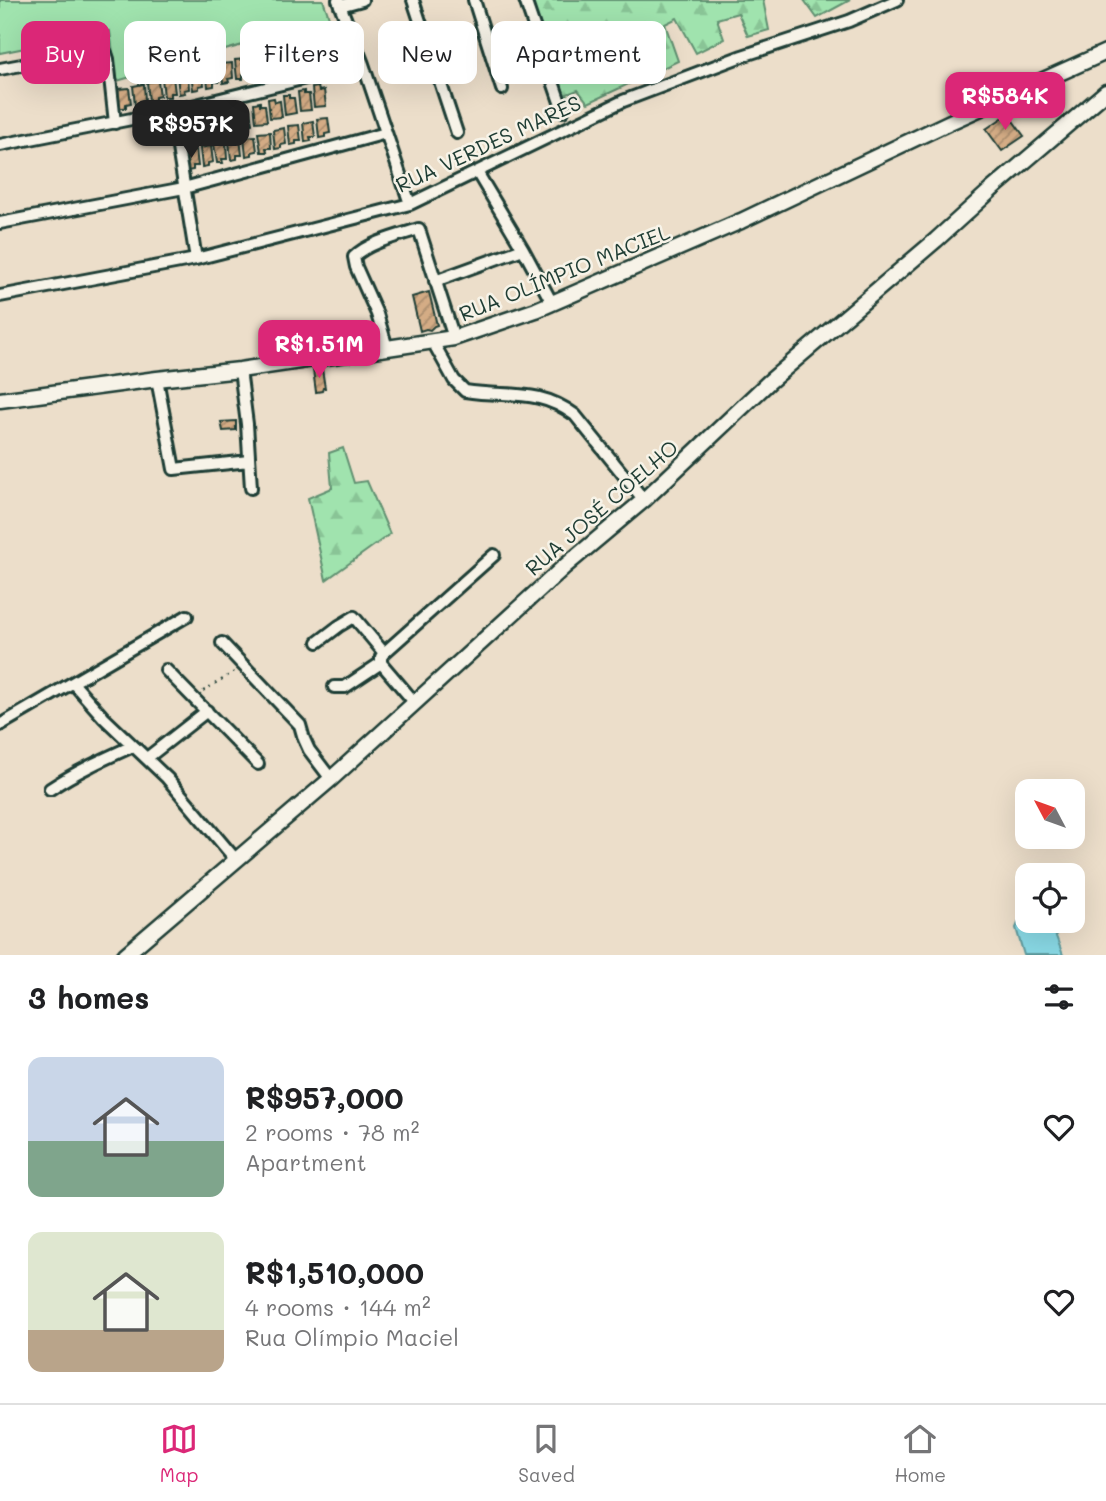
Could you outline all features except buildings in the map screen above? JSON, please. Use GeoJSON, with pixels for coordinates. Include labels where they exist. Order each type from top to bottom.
{"type":"FeatureCollection","features":[{"type":"Feature","properties":{"kind":"street"},"geometry":{"type":"LineString","coordinates":[[346,21],[339,3],[362,0]]}},
{"type":"Feature","properties":{"kind":"street"},"geometry":{"type":"LineString","coordinates":[[413,0],[457,133]]}},
{"type":"Feature","properties":{"kind":"street"},"geometry":{"type":"LineString","coordinates":[[474,0],[502,89]]}},
{"type":"Feature","properties":{"kind":"street"},"geometry":{"type":"LineString","coordinates":[[526,0],[563,111]]}},
{"type":"Feature","properties":{"kind":"street","name":"RUA VERDES MARES"},"geometry":{"type":"LineString","coordinates":[[0,296],[196,259],[410,204],[567,127],[660,86],[849,21],[897,0]]}},
{"type":"Feature","properties":{"kind":"street"},"geometry":{"type":"LineString","coordinates":[[0,69],[101,50],[106,53],[108,59],[115,123]]}},
{"type":"Feature","properties":{"kind":"street","name":"RUA OLÍMPIO MACIEL"},"geometry":{"type":"LineString","coordinates":[[0,400],[240,370],[454,338],[552,303],[741,221],[1106,52]]}},
{"type":"Feature","properties":{"kind":"street"},"geometry":{"type":"LineString","coordinates":[[364,67],[410,204]]}},
{"type":"Feature","properties":{"kind":"street"},"geometry":{"type":"LineString","coordinates":[[0,145],[172,111],[282,84]]}},
{"type":"Feature","properties":{"kind":"street","name":"RUA JOSÉ COELHO"},"geometry":{"type":"LineString","coordinates":[[125,955],[331,779],[564,567],[645,500],[769,382],[1106,92]]}},
{"type":"Feature","properties":{"kind":"street"},"geometry":{"type":"LineString","coordinates":[[172,111],[196,259]]}},
{"type":"Feature","properties":{"kind":"street"},"geometry":{"type":"LineString","coordinates":[[0,223],[184,188],[386,133]]}},
{"type":"Feature","properties":{"kind":"street"},"geometry":{"type":"LineString","coordinates":[[477,172],[552,303]]}},
{"type":"Feature","properties":{"kind":"street"},"geometry":{"type":"LineString","coordinates":[[387,348],[377,314],[354,257],[390,238],[419,229],[454,338]]}},
{"type":"Feature","properties":{"kind":"street"},"geometry":{"type":"LineString","coordinates":[[435,281],[523,249]]}},
{"type":"Feature","properties":{"kind":"street"},"geometry":{"type":"LineString","coordinates":[[432,342],[454,380],[466,391],[525,394],[544,398],[575,415],[645,500]]}},
{"type":"Feature","properties":{"kind":"street"},"geometry":{"type":"LineString","coordinates":[[240,370],[251,488]]}},
{"type":"Feature","properties":{"kind":"street"},"geometry":{"type":"LineString","coordinates":[[157,379],[174,469],[249,461]]}},
{"type":"Feature","properties":{"kind":"street"},"geometry":{"type":"LineString","coordinates":[[334,687],[345,687],[382,658],[494,555]]}},
{"type":"Feature","properties":{"kind":"street"},"geometry":{"type":"LineString","coordinates":[[0,725],[187,616]]}},
{"type":"Feature","properties":{"kind":"street"},"geometry":{"type":"LineString","coordinates":[[318,642],[354,617],[415,704]]}},
{"type":"Feature","properties":{"kind":"street"},"geometry":{"type":"LineString","coordinates":[[222,643],[300,725],[309,750],[331,779]]}},
{"type":"Feature","properties":{"kind":"street"},"geometry":{"type":"LineString","coordinates":[[166,670],[258,764]]}},
{"type":"Feature","properties":{"kind":"street"},"geometry":{"type":"LineString","coordinates":[[73,684],[104,718],[167,778],[236,860]]}},
{"type":"Feature","properties":{"kind":"street"},"geometry":{"type":"LineString","coordinates":[[147,758],[207,711]]}},
{"type":"Feature","properties":{"kind":"street"},"geometry":{"type":"LineString","coordinates":[[50,789],[70,776],[133,746]]}},
{"type":"Feature","properties":{"kind":"path"},"geometry":{"type":"LineString","coordinates":[[193,697],[244,666]]}},
{"type":"Feature","properties":{"kind":"green space"},"geometry":{"type":"Polygon","coordinates":[[[0,0],[323,0],[330,20],[240,21],[240,46],[226,50],[226,21],[124,21],[124,79],[117,81],[110,21],[21,21],[21,49],[0,53],[0,0]]]}},
{"type":"Feature","properties":{"kind":"green space"},"geometry":{"type":"Polygon","coordinates":[[[525,0],[763,0],[769,30],[748,36],[738,13],[717,19],[724,39],[696,53],[677,18],[666,24],[666,21],[532,21],[525,0]]]}},
{"type":"Feature","properties":{"kind":"green space"},"geometry":{"type":"Polygon","coordinates":[[[804,0],[850,0],[817,18],[804,0]]]}},
{"type":"Feature","properties":{"kind":"green space"},"geometry":{"type":"Polygon","coordinates":[[[666,27],[678,61],[666,67],[666,27]]]}},
{"type":"Feature","properties":{"kind":"green space"},"geometry":{"type":"Polygon","coordinates":[[[551,84],[629,84],[588,103],[578,90],[567,94],[572,109],[561,116],[551,84]]]}},
{"type":"Feature","properties":{"kind":"green space"},"geometry":{"type":"Polygon","coordinates":[[[343,448],[354,483],[367,481],[390,534],[326,580],[308,498],[332,488],[329,453],[343,448]]]}},
{"type":"Feature","properties":{"kind":"water"},"geometry":{"type":"Polygon","coordinates":[[[1017,933],[1055,933],[1063,955],[1024,955],[1017,933]]]}}]}
